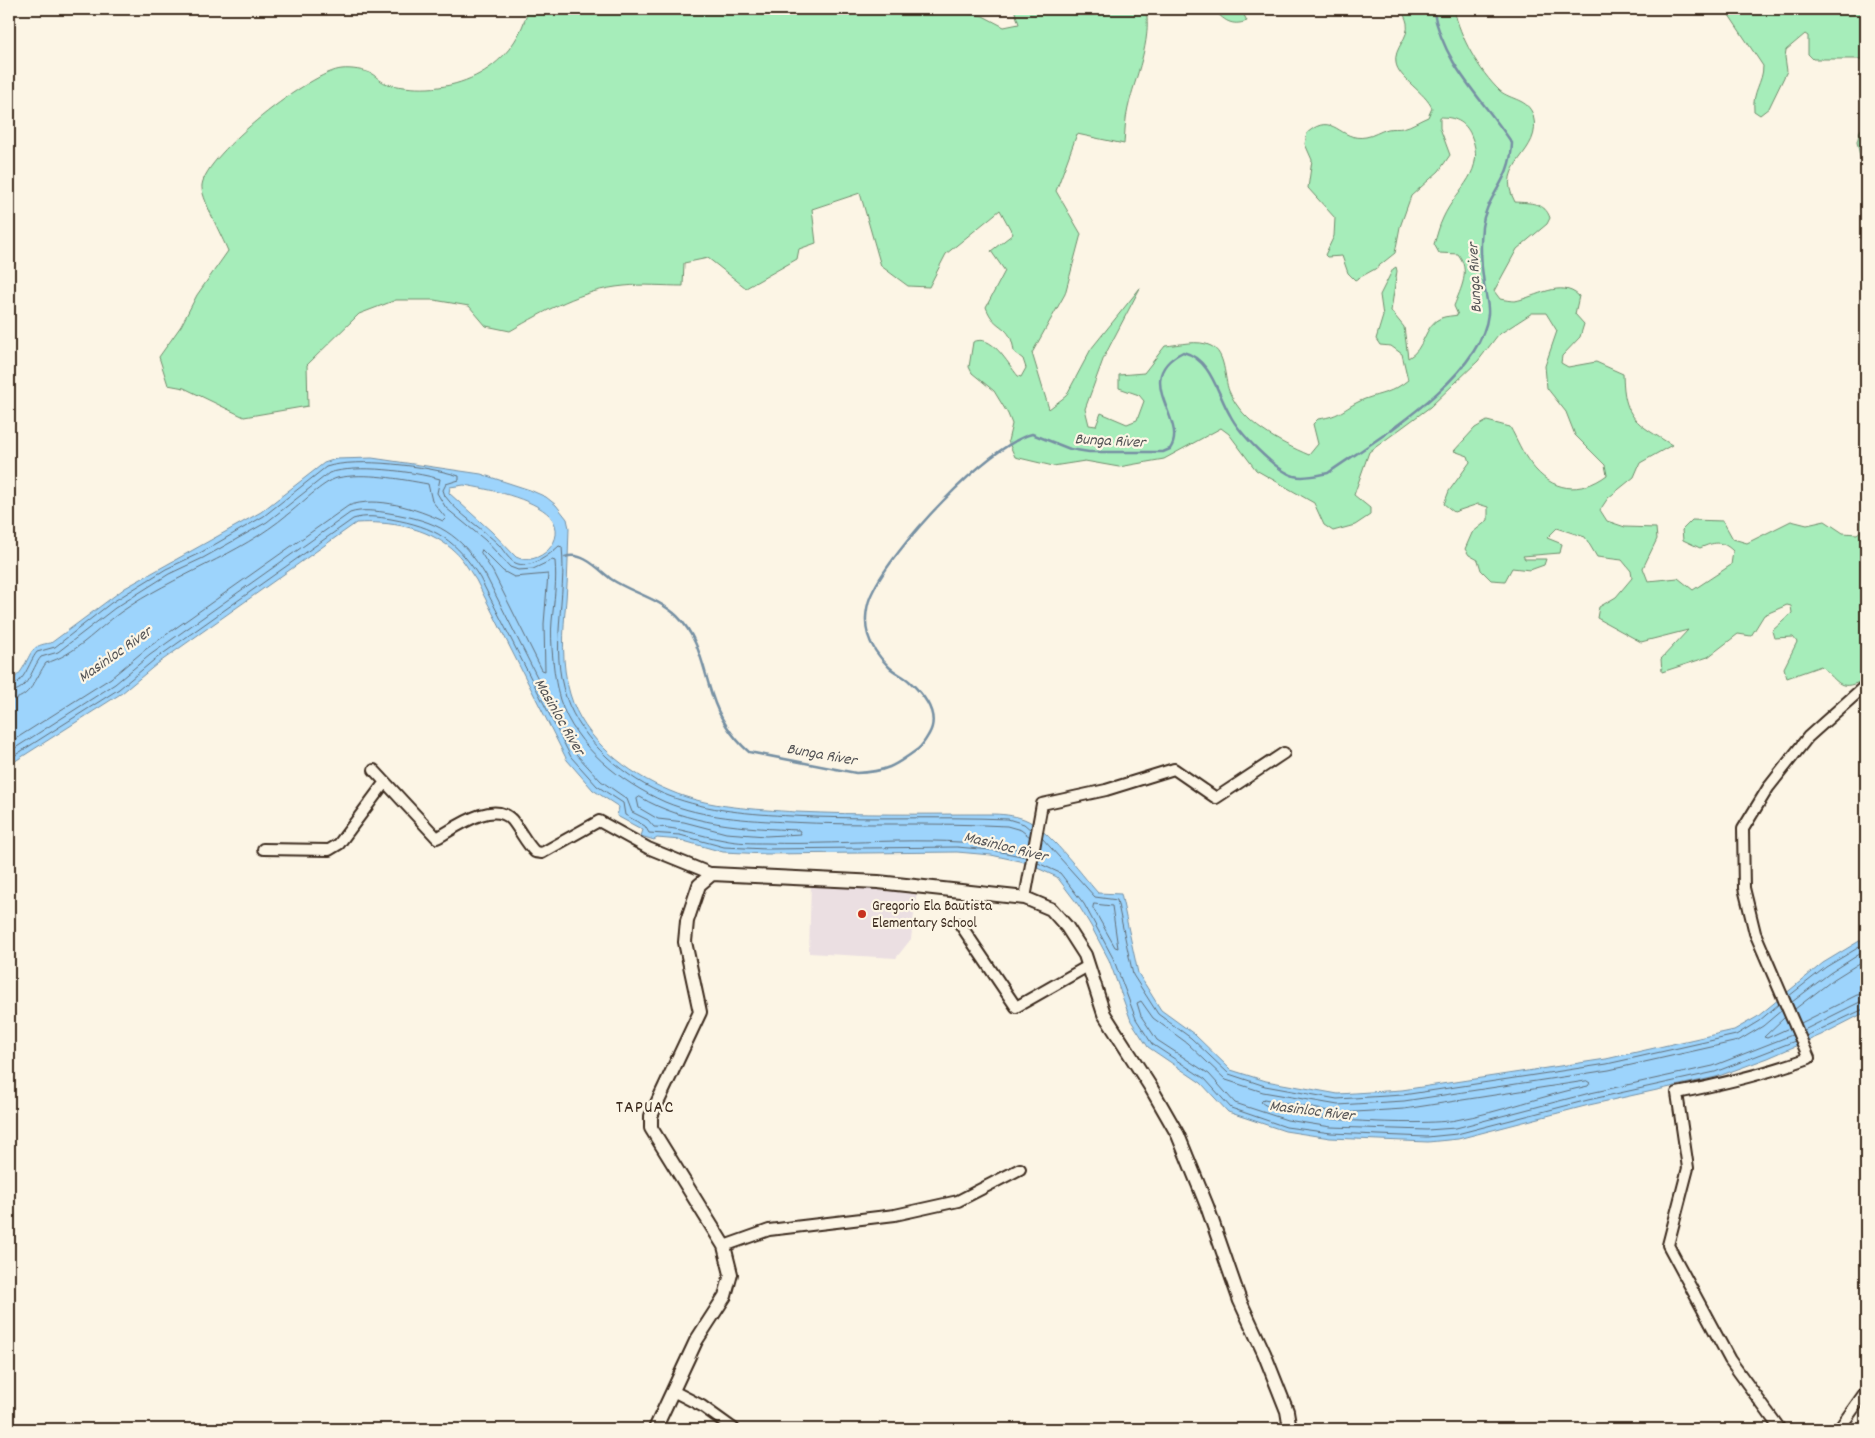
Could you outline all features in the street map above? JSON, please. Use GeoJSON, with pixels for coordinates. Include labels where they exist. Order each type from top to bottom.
{"type":"FeatureCollection","features":[{"type":"Feature","properties":{"kind":"street"},"geometry":{"type":"LineString","coordinates":[[1780,1429],[1730,1360],[1668,1245],[1688,1168],[1677,1092],[1779,1069],[1809,1058],[1756,933],[1744,888],[1743,829],[1768,788],[1808,737],[1866,685]]}},
{"type":"Feature","properties":{"kind":"street"},"geometry":{"type":"LineString","coordinates":[[1025,898],[1042,804],[1106,790],[1174,769],[1216,798],[1284,753]]}},
{"type":"Feature","properties":{"kind":"street"},"geometry":{"type":"LineString","coordinates":[[374,770],[437,838],[479,814],[496,813],[510,818],[529,846],[535,852],[542,853],[598,821],[648,848],[712,874],[878,882],[1025,898],[1051,909],[1068,927],[1085,955],[1104,1014],[1150,1086],[1178,1135],[1208,1206],[1240,1301],[1283,1402],[1290,1429]]}},
{"type":"Feature","properties":{"kind":"street"},"geometry":{"type":"LineString","coordinates":[[263,849],[329,850],[339,844],[385,782]]}},
{"type":"Feature","properties":{"kind":"street"},"geometry":{"type":"LineString","coordinates":[[655,1429],[696,1342],[726,1296],[731,1274],[724,1246],[651,1128],[651,1116],[700,1012],[685,942],[687,920],[699,885],[712,874]]}},
{"type":"Feature","properties":{"kind":"street"},"geometry":{"type":"LineString","coordinates":[[960,924],[1016,1006],[1088,966]]}},
{"type":"Feature","properties":{"kind":"street"},"geometry":{"type":"LineString","coordinates":[[724,1246],[769,1230],[895,1215],[958,1201],[1020,1169]]}},
{"type":"Feature","properties":{"kind":"street"},"geometry":{"type":"LineString","coordinates":[[673,1391],[702,1406],[734,1429]]}},
{"type":"Feature","properties":{"kind":"street"},"geometry":{"type":"LineString","coordinates":[[1839,1429],[1866,1391]]}},
{"type":"Feature","properties":{"kind":"shaded area","name":"Gregorio Ela Bautista Elementary School"},"geometry":{"type":"Polygon","coordinates":[[[811,883],[917,889],[911,939],[896,958],[809,953],[811,883]]]}},
{"type":"Feature","properties":{"kind":"green space"},"geometry":{"type":"Polygon","coordinates":[[[528,9],[938,9],[983,16],[1004,27],[1019,24],[1014,9],[1146,9],[1147,34],[1145,47],[1127,112],[1124,144],[1077,134],[1056,191],[1081,234],[1065,294],[1032,353],[1049,409],[1066,396],[1091,349],[1140,288],[1104,357],[1085,409],[1089,425],[1096,426],[1101,413],[1127,424],[1137,420],[1144,401],[1139,395],[1119,388],[1119,375],[1144,373],[1165,346],[1200,343],[1216,349],[1224,366],[1229,391],[1243,413],[1274,438],[1309,455],[1318,444],[1313,424],[1318,419],[1333,416],[1358,402],[1392,390],[1408,380],[1402,354],[1391,346],[1380,345],[1376,339],[1383,316],[1380,295],[1393,269],[1396,267],[1397,271],[1391,311],[1404,327],[1408,358],[1418,349],[1435,321],[1443,317],[1458,315],[1454,306],[1464,280],[1462,260],[1458,254],[1439,253],[1434,244],[1443,218],[1473,169],[1475,148],[1466,126],[1454,119],[1440,117],[1440,128],[1450,155],[1439,171],[1411,196],[1400,227],[1395,253],[1375,269],[1355,280],[1348,273],[1342,256],[1327,257],[1325,255],[1334,236],[1335,218],[1308,188],[1312,160],[1305,144],[1307,133],[1316,127],[1330,125],[1349,135],[1366,137],[1388,129],[1406,127],[1428,117],[1432,108],[1429,102],[1406,80],[1396,63],[1397,53],[1407,28],[1407,21],[1401,9],[1454,9],[1471,53],[1485,74],[1500,91],[1523,103],[1531,110],[1534,128],[1532,139],[1514,167],[1510,177],[1510,188],[1515,202],[1541,206],[1550,218],[1547,224],[1517,249],[1494,291],[1500,299],[1513,301],[1556,289],[1572,291],[1579,296],[1575,314],[1584,324],[1580,337],[1562,356],[1561,363],[1568,367],[1596,362],[1623,374],[1626,401],[1634,418],[1649,431],[1672,445],[1640,463],[1634,477],[1608,498],[1600,510],[1607,521],[1625,527],[1656,528],[1657,539],[1643,568],[1648,581],[1678,578],[1693,590],[1731,565],[1733,551],[1729,547],[1718,543],[1700,548],[1683,540],[1682,530],[1692,520],[1723,521],[1733,539],[1747,543],[1791,521],[1807,525],[1825,521],[1843,533],[1857,534],[1862,530],[1862,512],[1866,509],[1866,679],[1850,685],[1841,684],[1821,666],[1787,678],[1784,668],[1797,642],[1793,637],[1774,638],[1772,631],[1792,613],[1791,606],[1787,605],[1764,615],[1751,636],[1738,634],[1708,657],[1662,672],[1661,659],[1688,630],[1641,642],[1597,618],[1599,607],[1616,597],[1632,578],[1631,571],[1622,560],[1597,557],[1585,537],[1557,528],[1547,538],[1562,544],[1560,553],[1523,556],[1525,559],[1546,559],[1544,565],[1530,570],[1512,568],[1505,581],[1491,580],[1481,570],[1478,560],[1469,555],[1465,549],[1472,533],[1488,520],[1488,507],[1478,504],[1454,512],[1444,504],[1449,491],[1470,462],[1468,456],[1454,451],[1475,428],[1487,421],[1510,427],[1531,464],[1539,473],[1557,485],[1567,488],[1587,486],[1607,475],[1605,465],[1575,435],[1566,412],[1547,388],[1545,366],[1557,331],[1546,313],[1532,313],[1498,335],[1478,361],[1430,407],[1369,452],[1354,495],[1370,508],[1370,515],[1355,525],[1333,531],[1324,525],[1314,503],[1256,470],[1229,434],[1221,428],[1164,459],[1119,467],[1085,461],[1053,466],[1015,457],[1008,441],[1012,424],[1008,414],[994,391],[972,373],[969,367],[973,342],[980,340],[993,345],[1018,376],[1021,377],[1026,368],[1023,359],[1014,352],[1010,336],[994,320],[986,307],[1005,271],[991,251],[1013,234],[1000,210],[946,254],[929,287],[908,286],[881,266],[860,193],[812,209],[816,243],[799,249],[797,259],[746,288],[708,258],[684,263],[683,286],[631,285],[608,288],[565,302],[510,331],[486,326],[469,306],[434,300],[396,300],[359,314],[307,365],[308,406],[244,417],[184,388],[168,385],[159,357],[181,326],[197,295],[228,251],[202,190],[202,185],[208,171],[221,154],[240,135],[285,98],[327,73],[342,69],[365,71],[386,83],[411,88],[433,88],[455,84],[475,76],[493,65],[508,50],[520,31],[528,9]]]}},
{"type":"Feature","properties":{"kind":"green space"},"geometry":{"type":"Polygon","coordinates":[[[1213,9],[1241,9],[1247,21],[1232,23],[1213,9]]]}},
{"type":"Feature","properties":{"kind":"green space"},"geometry":{"type":"Polygon","coordinates":[[[1725,9],[1866,9],[1866,59],[1813,59],[1808,54],[1808,36],[1805,34],[1786,50],[1787,71],[1769,108],[1760,115],[1754,111],[1754,104],[1763,66],[1725,9]]]}},
{"type":"Feature","properties":{"kind":"green space"},"geometry":{"type":"Polygon","coordinates":[[[1866,122],[1866,203],[1863,170],[1857,142],[1860,131],[1866,122]]]}},
{"type":"Feature","properties":{"kind":"water","name":"Masinloc River"},"geometry":{"type":"Polygon","coordinates":[[[372,458],[481,474],[530,490],[546,497],[556,505],[567,519],[569,528],[564,647],[565,671],[570,694],[585,726],[596,740],[623,765],[654,784],[700,801],[748,809],[845,814],[998,814],[1024,819],[1033,824],[1053,841],[1098,893],[1121,894],[1138,973],[1161,1010],[1194,1034],[1231,1070],[1266,1081],[1338,1094],[1402,1090],[1606,1059],[1734,1030],[1757,1017],[1823,963],[1866,937],[1866,1012],[1821,1035],[1768,1058],[1716,1077],[1589,1105],[1458,1139],[1428,1142],[1330,1138],[1285,1131],[1228,1112],[1201,1083],[1148,1047],[1131,1021],[1109,960],[1091,926],[1079,906],[1057,877],[1024,862],[991,855],[957,852],[766,854],[723,852],[680,840],[657,838],[654,840],[641,836],[643,830],[617,816],[619,807],[593,790],[567,760],[476,580],[456,552],[431,535],[407,527],[382,523],[356,523],[157,664],[122,693],[9,765],[9,683],[23,668],[33,650],[44,644],[51,643],[125,588],[261,512],[324,463],[336,459],[372,458]],[[464,485],[450,487],[449,493],[492,532],[516,557],[533,559],[548,550],[554,542],[556,534],[555,525],[550,516],[533,504],[497,492],[464,485]]]}},
{"type":"Feature","properties":{"kind":"waterway","name":"Bunga River"},"geometry":{"type":"LineString","coordinates":[[565,557],[578,556],[584,559],[611,579],[662,605],[677,616],[695,643],[722,719],[737,740],[749,752],[856,773],[883,769],[903,760],[918,749],[926,740],[932,727],[932,713],[920,693],[908,680],[889,667],[874,648],[869,639],[866,624],[869,602],[873,591],[884,573],[920,526],[967,478],[1013,442],[1032,434],[1070,449],[1089,452],[1163,452],[1170,449],[1174,438],[1173,426],[1160,387],[1161,375],[1168,363],[1183,352],[1193,356],[1207,369],[1235,423],[1258,450],[1277,466],[1294,476],[1316,476],[1328,473],[1399,424],[1447,383],[1467,361],[1481,338],[1488,314],[1481,241],[1484,216],[1507,168],[1511,156],[1512,143],[1455,65],[1446,48],[1433,9]]}},
{"type":"Feature","properties":{"kind":"place","name":"Gregorio Ela Bautista Elementary School"},"geometry":{"type":"Point","coordinates":[862,914]}},
{"type":"Feature","properties":{"kind":"district","name":"TAPUAC"},"geometry":{"type":"Point","coordinates":[645,1106]}}]}
